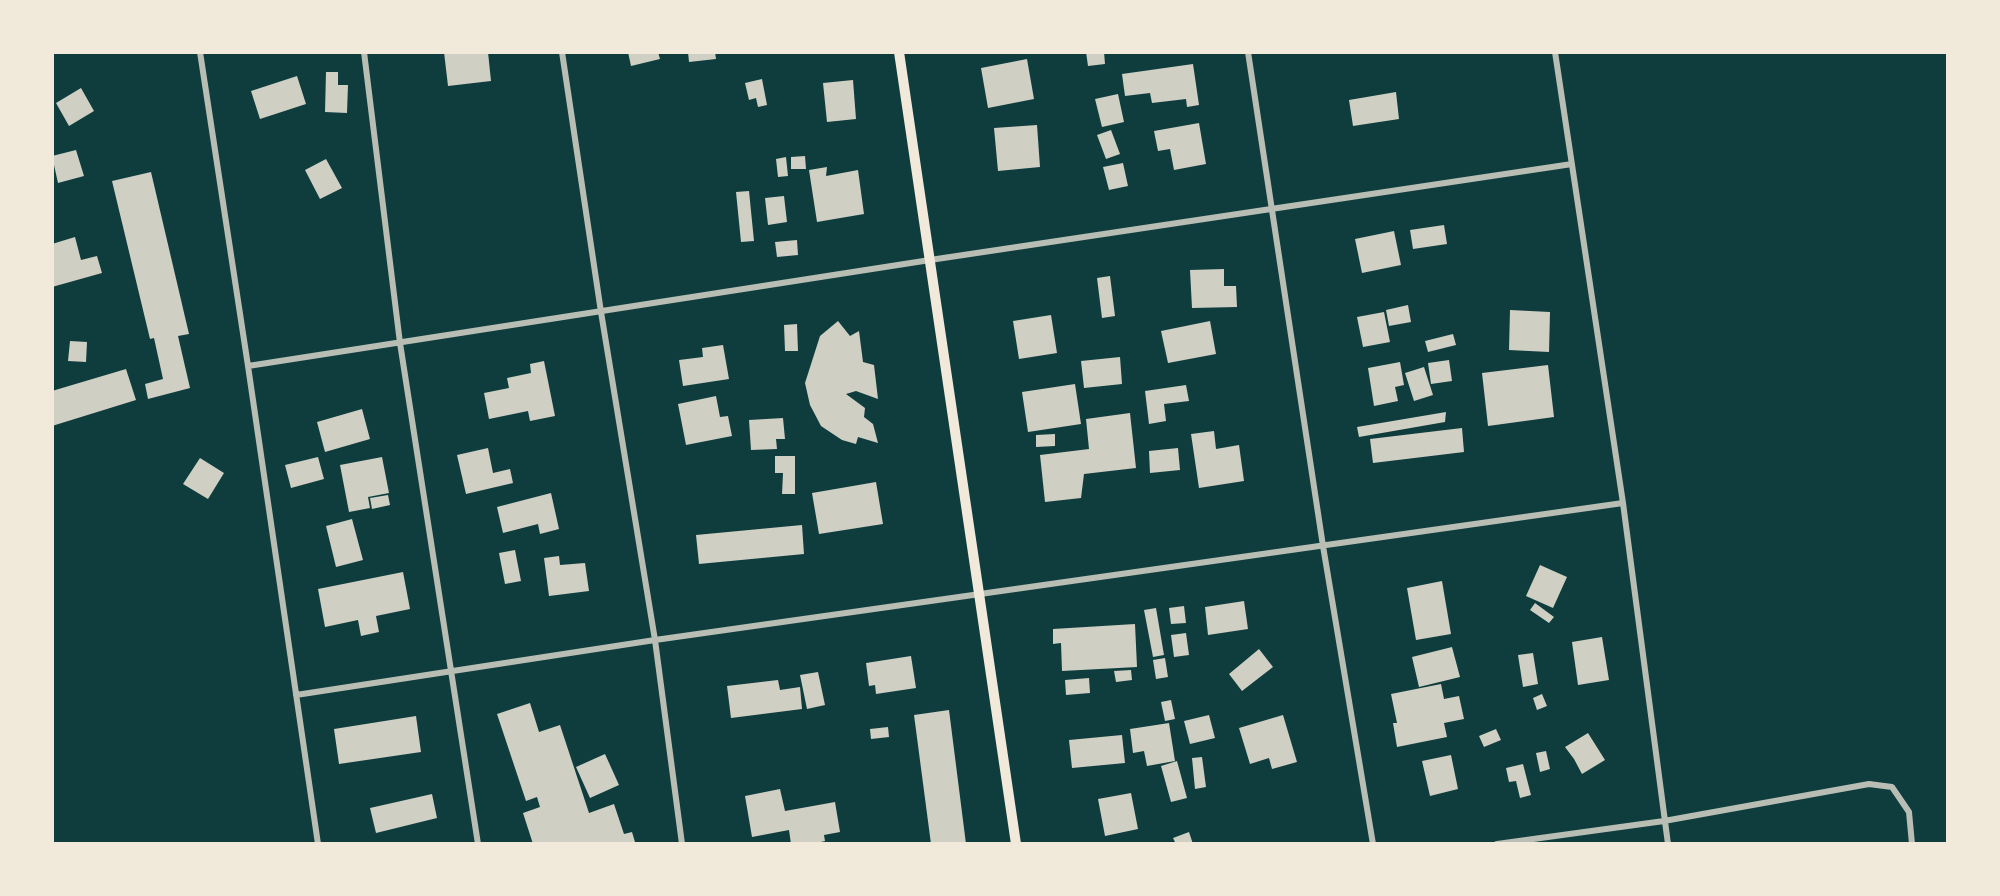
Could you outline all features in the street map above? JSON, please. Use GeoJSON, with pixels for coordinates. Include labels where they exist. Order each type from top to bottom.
{"type":"FeatureCollection","features":[{"type":"Feature","properties":{"kind":"main road"},"geometry":{"type":"LineString","coordinates":[[900,52],[1016,843]]}},
{"type":"Feature","properties":{"kind":"street"},"geometry":{"type":"LineString","coordinates":[[200,52],[318,843]]}},
{"type":"Feature","properties":{"kind":"street"},"geometry":{"type":"LineString","coordinates":[[364,52],[400,343],[478,843]]}},
{"type":"Feature","properties":{"kind":"street"},"geometry":{"type":"LineString","coordinates":[[562,52],[655,640],[682,843]]}},
{"type":"Feature","properties":{"kind":"street"},"geometry":{"type":"LineString","coordinates":[[1248,52],[1323,546],[1373,843]]}},
{"type":"Feature","properties":{"kind":"street"},"geometry":{"type":"LineString","coordinates":[[1555,52],[1623,503],[1668,843]]}},
{"type":"Feature","properties":{"kind":"street"},"geometry":{"type":"LineString","coordinates":[[248,366],[930,260],[1572,164]]}},
{"type":"Feature","properties":{"kind":"street"},"geometry":{"type":"LineString","coordinates":[[296,695],[655,640],[1623,503]]}},
{"type":"Feature","properties":{"kind":"street"},"geometry":{"type":"LineString","coordinates":[[1497,843],[1664,821],[1869,784],[1892,787],[1909,812],[1912,843]]}},
{"type":"Feature","properties":{"kind":"building"},"geometry":{"type":"Polygon","coordinates":[[[444,52],[488,52],[491,81],[448,86],[444,52]]]}},
{"type":"Feature","properties":{"kind":"building"},"geometry":{"type":"Polygon","coordinates":[[[628,52],[658,52],[660,59],[631,66],[628,52]]]}},
{"type":"Feature","properties":{"kind":"building"},"geometry":{"type":"Polygon","coordinates":[[[688,52],[715,52],[716,59],[689,62],[688,52]]]}},
{"type":"Feature","properties":{"kind":"building"},"geometry":{"type":"Polygon","coordinates":[[[1086,52],[1104,52],[1105,64],[1088,66],[1086,52]]]}},
{"type":"Feature","properties":{"kind":"building"},"geometry":{"type":"Polygon","coordinates":[[[1027,59],[1034,99],[988,108],[981,68],[1027,59]]]}},
{"type":"Feature","properties":{"kind":"building"},"geometry":{"type":"Polygon","coordinates":[[[1193,64],[1199,105],[1187,107],[1186,99],[1152,103],[1150,93],[1125,96],[1122,74],[1193,64]]]}},
{"type":"Feature","properties":{"kind":"building"},"geometry":{"type":"Polygon","coordinates":[[[326,72],[338,72],[338,85],[348,85],[347,113],[325,112],[326,72]]]}},
{"type":"Feature","properties":{"kind":"building"},"geometry":{"type":"Polygon","coordinates":[[[297,76],[306,104],[260,119],[251,91],[297,76]]]}},
{"type":"Feature","properties":{"kind":"building"},"geometry":{"type":"Polygon","coordinates":[[[762,79],[767,105],[758,107],[756,98],[749,100],[745,83],[762,79]]]}},
{"type":"Feature","properties":{"kind":"building"},"geometry":{"type":"Polygon","coordinates":[[[853,80],[856,119],[827,122],[823,83],[853,80]]]}},
{"type":"Feature","properties":{"kind":"building"},"geometry":{"type":"Polygon","coordinates":[[[81,88],[94,111],[69,126],[56,103],[81,88]]]}},
{"type":"Feature","properties":{"kind":"building"},"geometry":{"type":"Polygon","coordinates":[[[1396,92],[1399,119],[1353,126],[1349,100],[1396,92]]]}},
{"type":"Feature","properties":{"kind":"building"},"geometry":{"type":"Polygon","coordinates":[[[1118,94],[1124,122],[1102,127],[1095,99],[1118,94]]]}},
{"type":"Feature","properties":{"kind":"building"},"geometry":{"type":"Polygon","coordinates":[[[1199,123],[1206,164],[1174,170],[1170,149],[1158,151],[1154,131],[1199,123]]]}},
{"type":"Feature","properties":{"kind":"building"},"geometry":{"type":"Polygon","coordinates":[[[1037,125],[1040,167],[998,171],[994,128],[1037,125]]]}},
{"type":"Feature","properties":{"kind":"building"},"geometry":{"type":"Polygon","coordinates":[[[1111,130],[1120,154],[1106,159],[1097,135],[1111,130]]]}},
{"type":"Feature","properties":{"kind":"building"},"geometry":{"type":"Polygon","coordinates":[[[76,150],[84,176],[58,183],[52,156],[76,150]]]}},
{"type":"Feature","properties":{"kind":"building"},"geometry":{"type":"Polygon","coordinates":[[[805,156],[806,169],[791,169],[791,157],[805,156]]]}},
{"type":"Feature","properties":{"kind":"building"},"geometry":{"type":"Polygon","coordinates":[[[786,157],[788,176],[778,177],[776,159],[786,157]]]}},
{"type":"Feature","properties":{"kind":"building"},"geometry":{"type":"Polygon","coordinates":[[[326,159],[342,188],[320,199],[305,170],[326,159]]]}},
{"type":"Feature","properties":{"kind":"building"},"geometry":{"type":"Polygon","coordinates":[[[1123,163],[1128,186],[1109,190],[1103,167],[1123,163]]]}},
{"type":"Feature","properties":{"kind":"building"},"geometry":{"type":"Polygon","coordinates":[[[827,167],[826,176],[858,170],[864,214],[817,222],[809,170],[827,167]]]}},
{"type":"Feature","properties":{"kind":"building"},"geometry":{"type":"Polygon","coordinates":[[[151,172],[189,334],[178,336],[190,388],[148,399],[145,384],[163,379],[154,338],[150,339],[112,181],[151,172]]]}},
{"type":"Feature","properties":{"kind":"building"},"geometry":{"type":"Polygon","coordinates":[[[749,191],[754,241],[741,242],[736,192],[749,191]]]}},
{"type":"Feature","properties":{"kind":"building"},"geometry":{"type":"Polygon","coordinates":[[[784,196],[787,222],[768,225],[765,198],[784,196]]]}},
{"type":"Feature","properties":{"kind":"building"},"geometry":{"type":"Polygon","coordinates":[[[1444,225],[1447,244],[1413,249],[1410,230],[1444,225]]]}},
{"type":"Feature","properties":{"kind":"building"},"geometry":{"type":"Polygon","coordinates":[[[1394,231],[1401,265],[1362,273],[1355,239],[1394,231]]]}},
{"type":"Feature","properties":{"kind":"building"},"geometry":{"type":"Polygon","coordinates":[[[75,237],[81,260],[97,256],[102,273],[52,287],[52,244],[75,237]]]}},
{"type":"Feature","properties":{"kind":"building"},"geometry":{"type":"Polygon","coordinates":[[[797,240],[798,255],[777,257],[775,242],[797,240]]]}},
{"type":"Feature","properties":{"kind":"building"},"geometry":{"type":"Polygon","coordinates":[[[1224,269],[1224,286],[1236,286],[1237,307],[1192,308],[1190,270],[1224,269]]]}},
{"type":"Feature","properties":{"kind":"building"},"geometry":{"type":"Polygon","coordinates":[[[1110,276],[1115,316],[1102,318],[1097,278],[1110,276]]]}},
{"type":"Feature","properties":{"kind":"building"},"geometry":{"type":"Polygon","coordinates":[[[1408,305],[1411,322],[1389,326],[1386,310],[1408,305]]]}},
{"type":"Feature","properties":{"kind":"building"},"geometry":{"type":"Polygon","coordinates":[[[1510,310],[1550,312],[1549,352],[1509,350],[1510,310]]]}},
{"type":"Feature","properties":{"kind":"building"},"geometry":{"type":"Polygon","coordinates":[[[1384,312],[1390,342],[1363,347],[1357,317],[1384,312]]]}},
{"type":"Feature","properties":{"kind":"building"},"geometry":{"type":"Polygon","coordinates":[[[1051,315],[1057,353],[1019,359],[1013,321],[1051,315]]]}},
{"type":"Feature","properties":{"kind":"building"},"geometry":{"type":"Polygon","coordinates":[[[838,321],[850,336],[859,331],[863,362],[874,365],[878,399],[856,391],[846,394],[865,408],[864,417],[873,424],[878,443],[858,437],[856,444],[842,440],[821,426],[810,405],[805,383],[820,336],[838,321]]]}},
{"type":"Feature","properties":{"kind":"building"},"geometry":{"type":"Polygon","coordinates":[[[1210,321],[1216,354],[1168,363],[1161,331],[1210,321]]]}},
{"type":"Feature","properties":{"kind":"building"},"geometry":{"type":"Polygon","coordinates":[[[797,324],[798,351],[785,351],[784,325],[797,324]]]}},
{"type":"Feature","properties":{"kind":"building"},"geometry":{"type":"Polygon","coordinates":[[[1453,334],[1456,345],[1428,352],[1425,341],[1453,334]]]}},
{"type":"Feature","properties":{"kind":"building"},"geometry":{"type":"Polygon","coordinates":[[[70,341],[87,342],[86,362],[68,361],[70,341]]]}},
{"type":"Feature","properties":{"kind":"building"},"geometry":{"type":"Polygon","coordinates":[[[723,345],[729,379],[683,386],[679,360],[703,357],[702,348],[723,345]]]}},
{"type":"Feature","properties":{"kind":"building"},"geometry":{"type":"Polygon","coordinates":[[[1120,357],[1122,384],[1084,388],[1081,361],[1120,357]]]}},
{"type":"Feature","properties":{"kind":"building"},"geometry":{"type":"Polygon","coordinates":[[[1449,360],[1452,381],[1431,384],[1428,363],[1449,360]]]}},
{"type":"Feature","properties":{"kind":"building"},"geometry":{"type":"Polygon","coordinates":[[[544,361],[555,416],[530,421],[528,411],[489,419],[484,393],[509,388],[507,378],[531,373],[530,364],[544,361]]]}},
{"type":"Feature","properties":{"kind":"building"},"geometry":{"type":"Polygon","coordinates":[[[1400,362],[1404,385],[1395,387],[1398,401],[1374,406],[1368,368],[1400,362]]]}},
{"type":"Feature","properties":{"kind":"building"},"geometry":{"type":"Polygon","coordinates":[[[1548,365],[1554,417],[1488,426],[1482,373],[1548,365]]]}},
{"type":"Feature","properties":{"kind":"building"},"geometry":{"type":"Polygon","coordinates":[[[1424,367],[1433,395],[1414,401],[1405,373],[1424,367]]]}},
{"type":"Feature","properties":{"kind":"building"},"geometry":{"type":"Polygon","coordinates":[[[126,369],[136,400],[52,426],[52,391],[126,369]]]}},
{"type":"Feature","properties":{"kind":"building"},"geometry":{"type":"Polygon","coordinates":[[[1075,384],[1081,424],[1028,432],[1022,392],[1075,384]]]}},
{"type":"Feature","properties":{"kind":"building"},"geometry":{"type":"Polygon","coordinates":[[[1186,385],[1189,401],[1164,404],[1166,421],[1149,424],[1145,391],[1186,385]]]}},
{"type":"Feature","properties":{"kind":"building"},"geometry":{"type":"Polygon","coordinates":[[[716,396],[720,417],[728,416],[732,436],[686,445],[678,404],[716,396]]]}},
{"type":"Feature","properties":{"kind":"building"},"geometry":{"type":"Polygon","coordinates":[[[362,409],[370,439],[325,452],[317,422],[362,409]]]}},
{"type":"Feature","properties":{"kind":"building"},"geometry":{"type":"Polygon","coordinates":[[[1446,412],[1445,422],[1359,437],[1357,427],[1446,412]]]}},
{"type":"Feature","properties":{"kind":"building"},"geometry":{"type":"Polygon","coordinates":[[[1130,413],[1136,468],[1084,474],[1081,498],[1045,502],[1040,455],[1089,449],[1086,419],[1130,413]]]}},
{"type":"Feature","properties":{"kind":"building"},"geometry":{"type":"Polygon","coordinates":[[[783,418],[785,439],[776,439],[777,449],[751,450],[749,420],[783,418]]]}},
{"type":"Feature","properties":{"kind":"building"},"geometry":{"type":"Polygon","coordinates":[[[1462,428],[1464,452],[1373,463],[1370,439],[1462,428]]]}},
{"type":"Feature","properties":{"kind":"building"},"geometry":{"type":"Polygon","coordinates":[[[1214,431],[1216,449],[1239,445],[1244,481],[1199,488],[1191,434],[1214,431]]]}},
{"type":"Feature","properties":{"kind":"building"},"geometry":{"type":"Polygon","coordinates":[[[1055,434],[1055,446],[1036,447],[1036,435],[1055,434]]]}},
{"type":"Feature","properties":{"kind":"building"},"geometry":{"type":"Polygon","coordinates":[[[488,448],[493,473],[510,469],[513,483],[466,494],[457,455],[488,448]]]}},
{"type":"Feature","properties":{"kind":"building"},"geometry":{"type":"Polygon","coordinates":[[[1178,448],[1180,470],[1150,473],[1149,451],[1178,448]]]}},
{"type":"Feature","properties":{"kind":"building"},"geometry":{"type":"Polygon","coordinates":[[[775,456],[795,456],[795,494],[782,494],[783,473],[775,473],[775,456]]]}},
{"type":"Feature","properties":{"kind":"building"},"geometry":{"type":"Polygon","coordinates":[[[318,457],[324,479],[291,488],[285,465],[318,457]]]}},
{"type":"Feature","properties":{"kind":"building"},"geometry":{"type":"Polygon","coordinates":[[[382,457],[389,493],[368,497],[370,508],[349,512],[340,465],[382,457]]]}},
{"type":"Feature","properties":{"kind":"building"},"geometry":{"type":"Polygon","coordinates":[[[200,458],[224,473],[208,499],[183,484],[200,458]]]}},
{"type":"Feature","properties":{"kind":"building"},"geometry":{"type":"Polygon","coordinates":[[[876,482],[883,524],[819,534],[812,493],[876,482]]]}},
{"type":"Feature","properties":{"kind":"building"},"geometry":{"type":"Polygon","coordinates":[[[551,493],[559,529],[540,534],[538,524],[503,533],[497,507],[551,493]]]}},
{"type":"Feature","properties":{"kind":"building"},"geometry":{"type":"Polygon","coordinates":[[[388,495],[390,505],[372,509],[370,498],[388,495]]]}},
{"type":"Feature","properties":{"kind":"building"},"geometry":{"type":"Polygon","coordinates":[[[352,519],[363,560],[336,567],[326,526],[352,519]]]}},
{"type":"Feature","properties":{"kind":"building"},"geometry":{"type":"Polygon","coordinates":[[[802,525],[804,554],[699,564],[696,535],[802,525]]]}},
{"type":"Feature","properties":{"kind":"building"},"geometry":{"type":"Polygon","coordinates":[[[515,550],[521,581],[505,584],[499,553],[515,550]]]}},
{"type":"Feature","properties":{"kind":"building"},"geometry":{"type":"Polygon","coordinates":[[[559,556],[560,565],[585,563],[589,591],[549,596],[544,558],[559,556]]]}},
{"type":"Feature","properties":{"kind":"building"},"geometry":{"type":"Polygon","coordinates":[[[1540,565],[1567,577],[1553,608],[1526,596],[1540,565]]]}},
{"type":"Feature","properties":{"kind":"building"},"geometry":{"type":"Polygon","coordinates":[[[403,572],[410,609],[376,616],[379,632],[361,636],[358,620],[325,627],[318,589],[403,572]]]}},
{"type":"Feature","properties":{"kind":"building"},"geometry":{"type":"Polygon","coordinates":[[[1442,581],[1451,634],[1416,640],[1407,588],[1442,581]]]}},
{"type":"Feature","properties":{"kind":"building"},"geometry":{"type":"Polygon","coordinates":[[[1244,601],[1248,629],[1208,635],[1205,607],[1244,601]]]}},
{"type":"Feature","properties":{"kind":"building"},"geometry":{"type":"Polygon","coordinates":[[[1535,603],[1554,617],[1549,623],[1530,610],[1535,603]]]}},
{"type":"Feature","properties":{"kind":"building"},"geometry":{"type":"Polygon","coordinates":[[[1184,606],[1186,623],[1171,624],[1169,608],[1184,606]]]}},
{"type":"Feature","properties":{"kind":"building"},"geometry":{"type":"Polygon","coordinates":[[[1156,608],[1164,655],[1153,657],[1144,610],[1156,608]]]}},
{"type":"Feature","properties":{"kind":"building"},"geometry":{"type":"Polygon","coordinates":[[[1135,624],[1137,667],[1062,671],[1061,643],[1053,644],[1053,629],[1135,624]]]}},
{"type":"Feature","properties":{"kind":"building"},"geometry":{"type":"Polygon","coordinates":[[[1186,633],[1189,655],[1174,657],[1171,635],[1186,633]]]}},
{"type":"Feature","properties":{"kind":"building"},"geometry":{"type":"Polygon","coordinates":[[[1602,637],[1609,680],[1578,685],[1572,642],[1602,637]]]}},
{"type":"Feature","properties":{"kind":"building"},"geometry":{"type":"Polygon","coordinates":[[[1452,647],[1460,677],[1419,687],[1412,657],[1452,647]]]}},
{"type":"Feature","properties":{"kind":"building"},"geometry":{"type":"Polygon","coordinates":[[[1259,649],[1273,667],[1242,691],[1229,674],[1259,649]]]}},
{"type":"Feature","properties":{"kind":"building"},"geometry":{"type":"Polygon","coordinates":[[[1533,653],[1538,684],[1523,687],[1518,655],[1533,653]]]}},
{"type":"Feature","properties":{"kind":"building"},"geometry":{"type":"Polygon","coordinates":[[[911,656],[916,688],[876,694],[875,685],[869,686],[866,663],[911,656]]]}},
{"type":"Feature","properties":{"kind":"building"},"geometry":{"type":"Polygon","coordinates":[[[1165,658],[1168,677],[1156,679],[1153,660],[1165,658]]]}},
{"type":"Feature","properties":{"kind":"building"},"geometry":{"type":"Polygon","coordinates":[[[1131,670],[1132,680],[1116,682],[1114,671],[1131,670]]]}},
{"type":"Feature","properties":{"kind":"building"},"geometry":{"type":"Polygon","coordinates":[[[818,672],[825,705],[807,709],[800,675],[818,672]]]}},
{"type":"Feature","properties":{"kind":"building"},"geometry":{"type":"Polygon","coordinates":[[[1089,678],[1090,693],[1066,695],[1065,680],[1089,678]]]}},
{"type":"Feature","properties":{"kind":"building"},"geometry":{"type":"Polygon","coordinates":[[[778,680],[780,690],[800,687],[802,709],[731,718],[727,686],[778,680]]]}},
{"type":"Feature","properties":{"kind":"building"},"geometry":{"type":"Polygon","coordinates":[[[1441,684],[1444,699],[1459,696],[1464,719],[1444,723],[1447,737],[1397,747],[1393,723],[1397,723],[1391,694],[1441,684]]]}},
{"type":"Feature","properties":{"kind":"building"},"geometry":{"type":"Polygon","coordinates":[[[1542,694],[1547,706],[1537,710],[1533,698],[1542,694]]]}},
{"type":"Feature","properties":{"kind":"building"},"geometry":{"type":"Polygon","coordinates":[[[1171,700],[1175,719],[1165,721],[1161,702],[1171,700]]]}},
{"type":"Feature","properties":{"kind":"building"},"geometry":{"type":"Polygon","coordinates":[[[530,703],[539,732],[560,725],[589,813],[614,804],[624,834],[632,832],[635,842],[630,844],[533,844],[523,813],[540,807],[537,797],[526,801],[497,714],[530,703]]]}},
{"type":"Feature","properties":{"kind":"building"},"geometry":{"type":"Polygon","coordinates":[[[949,710],[966,844],[931,844],[914,715],[949,710]]]}},
{"type":"Feature","properties":{"kind":"building"},"geometry":{"type":"Polygon","coordinates":[[[1209,715],[1215,738],[1190,744],[1184,721],[1209,715]]]}},
{"type":"Feature","properties":{"kind":"building"},"geometry":{"type":"Polygon","coordinates":[[[1283,715],[1297,762],[1272,769],[1269,758],[1250,764],[1239,728],[1283,715]]]}},
{"type":"Feature","properties":{"kind":"building"},"geometry":{"type":"Polygon","coordinates":[[[416,716],[421,752],[339,764],[334,729],[416,716]]]}},
{"type":"Feature","properties":{"kind":"building"},"geometry":{"type":"Polygon","coordinates":[[[1169,723],[1175,761],[1147,766],[1144,751],[1133,753],[1130,729],[1169,723]]]}},
{"type":"Feature","properties":{"kind":"building"},"geometry":{"type":"Polygon","coordinates":[[[888,727],[889,737],[871,739],[870,729],[888,727]]]}},
{"type":"Feature","properties":{"kind":"building"},"geometry":{"type":"Polygon","coordinates":[[[1496,729],[1501,740],[1484,747],[1479,736],[1496,729]]]}},
{"type":"Feature","properties":{"kind":"building"},"geometry":{"type":"Polygon","coordinates":[[[1588,733],[1605,760],[1582,774],[1565,747],[1588,733]]]}},
{"type":"Feature","properties":{"kind":"building"},"geometry":{"type":"Polygon","coordinates":[[[1122,735],[1125,763],[1072,768],[1069,740],[1122,735]]]}},
{"type":"Feature","properties":{"kind":"building"},"geometry":{"type":"Polygon","coordinates":[[[1546,751],[1550,769],[1540,772],[1536,753],[1546,751]]]}},
{"type":"Feature","properties":{"kind":"building"},"geometry":{"type":"Polygon","coordinates":[[[605,754],[619,785],[590,798],[576,767],[605,754]]]}},
{"type":"Feature","properties":{"kind":"building"},"geometry":{"type":"Polygon","coordinates":[[[1451,755],[1458,789],[1430,796],[1422,761],[1451,755]]]}},
{"type":"Feature","properties":{"kind":"building"},"geometry":{"type":"Polygon","coordinates":[[[1202,757],[1206,787],[1195,789],[1192,758],[1202,757]]]}},
{"type":"Feature","properties":{"kind":"building"},"geometry":{"type":"Polygon","coordinates":[[[1177,761],[1187,798],[1171,802],[1161,766],[1177,761]]]}},
{"type":"Feature","properties":{"kind":"building"},"geometry":{"type":"Polygon","coordinates":[[[1523,764],[1531,795],[1520,798],[1516,781],[1509,782],[1506,768],[1523,764]]]}},
{"type":"Feature","properties":{"kind":"building"},"geometry":{"type":"Polygon","coordinates":[[[780,789],[785,811],[835,802],[840,832],[824,835],[825,841],[813,844],[791,844],[789,830],[752,837],[745,796],[780,789]]]}},
{"type":"Feature","properties":{"kind":"building"},"geometry":{"type":"Polygon","coordinates":[[[1131,793],[1138,829],[1105,836],[1098,799],[1131,793]]]}},
{"type":"Feature","properties":{"kind":"building"},"geometry":{"type":"Polygon","coordinates":[[[432,794],[437,818],[376,833],[370,808],[432,794]]]}},
{"type":"Feature","properties":{"kind":"building"},"geometry":{"type":"Polygon","coordinates":[[[1189,832],[1193,844],[1176,844],[1173,838],[1189,832]]]}}]}
